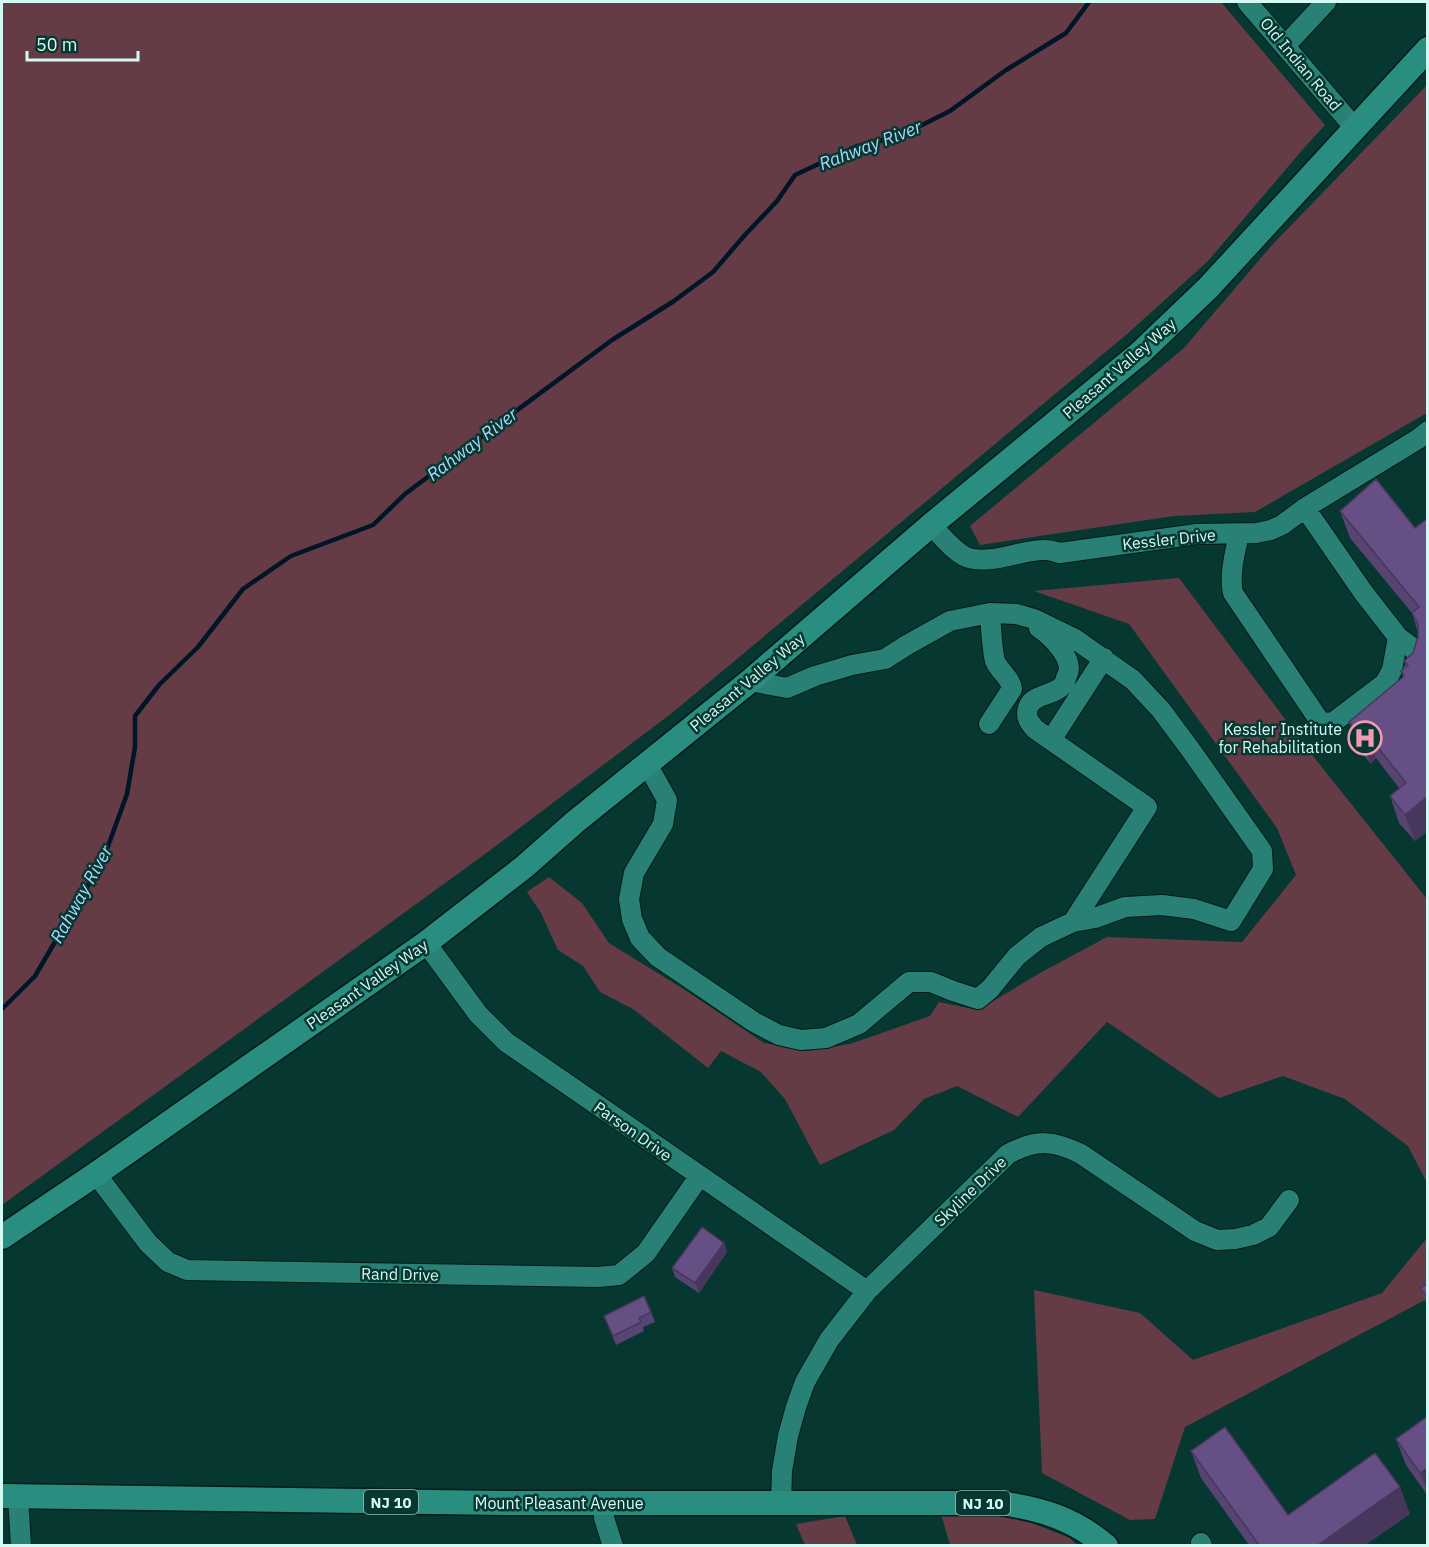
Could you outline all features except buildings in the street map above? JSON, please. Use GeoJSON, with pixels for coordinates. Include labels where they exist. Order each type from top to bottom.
{"type":"FeatureCollection","features":[{"type":"Feature","properties":{"kind":"main road","name":"Pleasant Valley Way"},"geometry":{"type":"LineString","coordinates":[[2,1237],[426,943],[524,867],[575,822],[750,681],[931,525],[1140,353],[1208,288],[1428,49]]}},
{"type":"Feature","properties":{"kind":"main road","name":"Mount Pleasant Avenue"},"geometry":{"type":"LineString","coordinates":[[10,1496],[604,1504],[1000,1503],[1029,1507],[1055,1515],[1081,1527],[1106,1545]]}},
{"type":"Feature","properties":{"kind":"street","name":"Old Indian Road"},"geometry":{"type":"LineString","coordinates":[[1247,2],[1354,127]]}},
{"type":"Feature","properties":{"kind":"street"},"geometry":{"type":"LineString","coordinates":[[1285,46],[1326,2]]}},
{"type":"Feature","properties":{"kind":"street","name":"Kessler Drive"},"geometry":{"type":"LineString","coordinates":[[931,525],[955,549],[966,556],[977,559],[1047,550],[1060,553],[1197,534],[1256,533],[1282,525],[1305,508],[1428,431]]}},
{"type":"Feature","properties":{"kind":"street"},"geometry":{"type":"LineString","coordinates":[[1239,534],[1232,572],[1233,593],[1318,720],[1330,723],[1385,683],[1392,670],[1398,637],[1363,592],[1305,508]]}},
{"type":"Feature","properties":{"kind":"street"},"geometry":{"type":"LineString","coordinates":[[648,764],[667,800],[663,824],[634,873],[629,899],[632,919],[640,938],[658,957],[754,1022],[779,1035],[801,1041],[826,1038],[859,1024],[909,982],[931,982],[978,999],[990,989],[1017,956],[1041,936],[1072,922],[1095,918],[1125,907],[1162,905],[1194,909],[1231,921],[1263,869],[1262,851],[1161,710],[1133,681],[1104,658],[1075,639],[1034,619],[1017,614],[990,613],[950,621],[885,659],[852,665],[788,688],[750,681]]}},
{"type":"Feature","properties":{"kind":"street"},"geometry":{"type":"LineString","coordinates":[[989,724],[1012,689],[1012,683],[995,660],[990,613]]}},
{"type":"Feature","properties":{"kind":"street"},"geometry":{"type":"LineString","coordinates":[[1017,614],[1045,632],[1062,650],[1069,668],[1065,685],[1029,704],[1027,713],[1029,722],[1035,729],[1147,807],[1072,922]]}},
{"type":"Feature","properties":{"kind":"street"},"geometry":{"type":"LineString","coordinates":[[1051,740],[1104,658]]}},
{"type":"Feature","properties":{"kind":"street","name":"Parson Drive"},"geometry":{"type":"LineString","coordinates":[[426,943],[478,1014],[506,1042],[867,1291]]}},
{"type":"Feature","properties":{"kind":"street","name":"Skyline Drive"},"geometry":{"type":"LineString","coordinates":[[781,1504],[782,1471],[796,1407],[805,1382],[829,1340],[867,1291],[1008,1154],[1024,1146],[1037,1143],[1064,1146],[1196,1231],[1217,1240],[1253,1235],[1269,1227],[1289,1200]]}},
{"type":"Feature","properties":{"kind":"street","name":"Rand Drive"},"geometry":{"type":"LineString","coordinates":[[96,1174],[148,1243],[168,1262],[187,1270],[598,1277],[619,1275],[646,1253],[699,1177]]}},
{"type":"Feature","properties":{"kind":"street"},"geometry":{"type":"LineString","coordinates":[[10,1496],[21,1545]]}},
{"type":"Feature","properties":{"kind":"street"},"geometry":{"type":"LineString","coordinates":[[604,1504],[604,1518],[612,1545]]}},
{"type":"Feature","properties":{"kind":"shaded area"},"geometry":{"type":"Polygon","coordinates":[[[2,2],[1221,2],[1325,125],[1208,261],[1126,335],[672,713],[485,854],[2,1205],[2,2]]]}},
{"type":"Feature","properties":{"kind":"shaded area"},"geometry":{"type":"Polygon","coordinates":[[[1427,85],[1427,413],[1255,512],[1174,516],[980,545],[970,526],[1184,348],[1272,245],[1427,85]]]}},
{"type":"Feature","properties":{"kind":"shaded area"},"geometry":{"type":"Polygon","coordinates":[[[1179,578],[1309,751],[1427,899],[1427,1183],[1408,1146],[1345,1099],[1283,1076],[1219,1098],[1107,1022],[1018,1117],[957,1086],[924,1099],[894,1130],[820,1165],[785,1099],[761,1072],[721,1051],[708,1068],[633,1009],[600,992],[583,966],[558,950],[541,913],[527,892],[549,877],[582,903],[609,943],[764,1043],[807,1051],[850,1044],[930,1016],[939,1002],[978,1010],[1107,937],[1242,942],[1296,875],[1277,828],[1129,624],[1034,591],[1179,578]]]}},
{"type":"Feature","properties":{"kind":"shaded area"},"geometry":{"type":"Polygon","coordinates":[[[1427,1238],[1428,1297],[1425,1300],[1185,1427],[1155,1519],[1130,1520],[1042,1473],[1034,1290],[1140,1313],[1193,1360],[1382,1293],[1427,1238]]]}},
{"type":"Feature","properties":{"kind":"shaded area"},"geometry":{"type":"Polygon","coordinates":[[[941,1514],[1014,1516],[1070,1538],[1077,1545],[950,1545],[941,1514]]]}},
{"type":"Feature","properties":{"kind":"shaded area"},"geometry":{"type":"Polygon","coordinates":[[[845,1516],[857,1545],[805,1545],[796,1524],[845,1516]]]}},
{"type":"Feature","properties":{"kind":"waterway","name":"Rahway River"},"geometry":{"type":"LineString","coordinates":[[2,1009],[35,976],[103,860],[127,794],[135,747],[135,716],[159,685],[198,647],[243,589],[291,556],[373,525],[405,494],[493,428],[612,340],[674,301],[713,272],[777,201],[795,175],[857,146],[900,136],[950,111],[1006,70],[1066,33],[1089,2]]}},
{"type":"Feature","properties":{"kind":"place","name":"Kessler Institute for Rehabilitation"},"geometry":{"type":"Point","coordinates":[1365,738]}}]}
